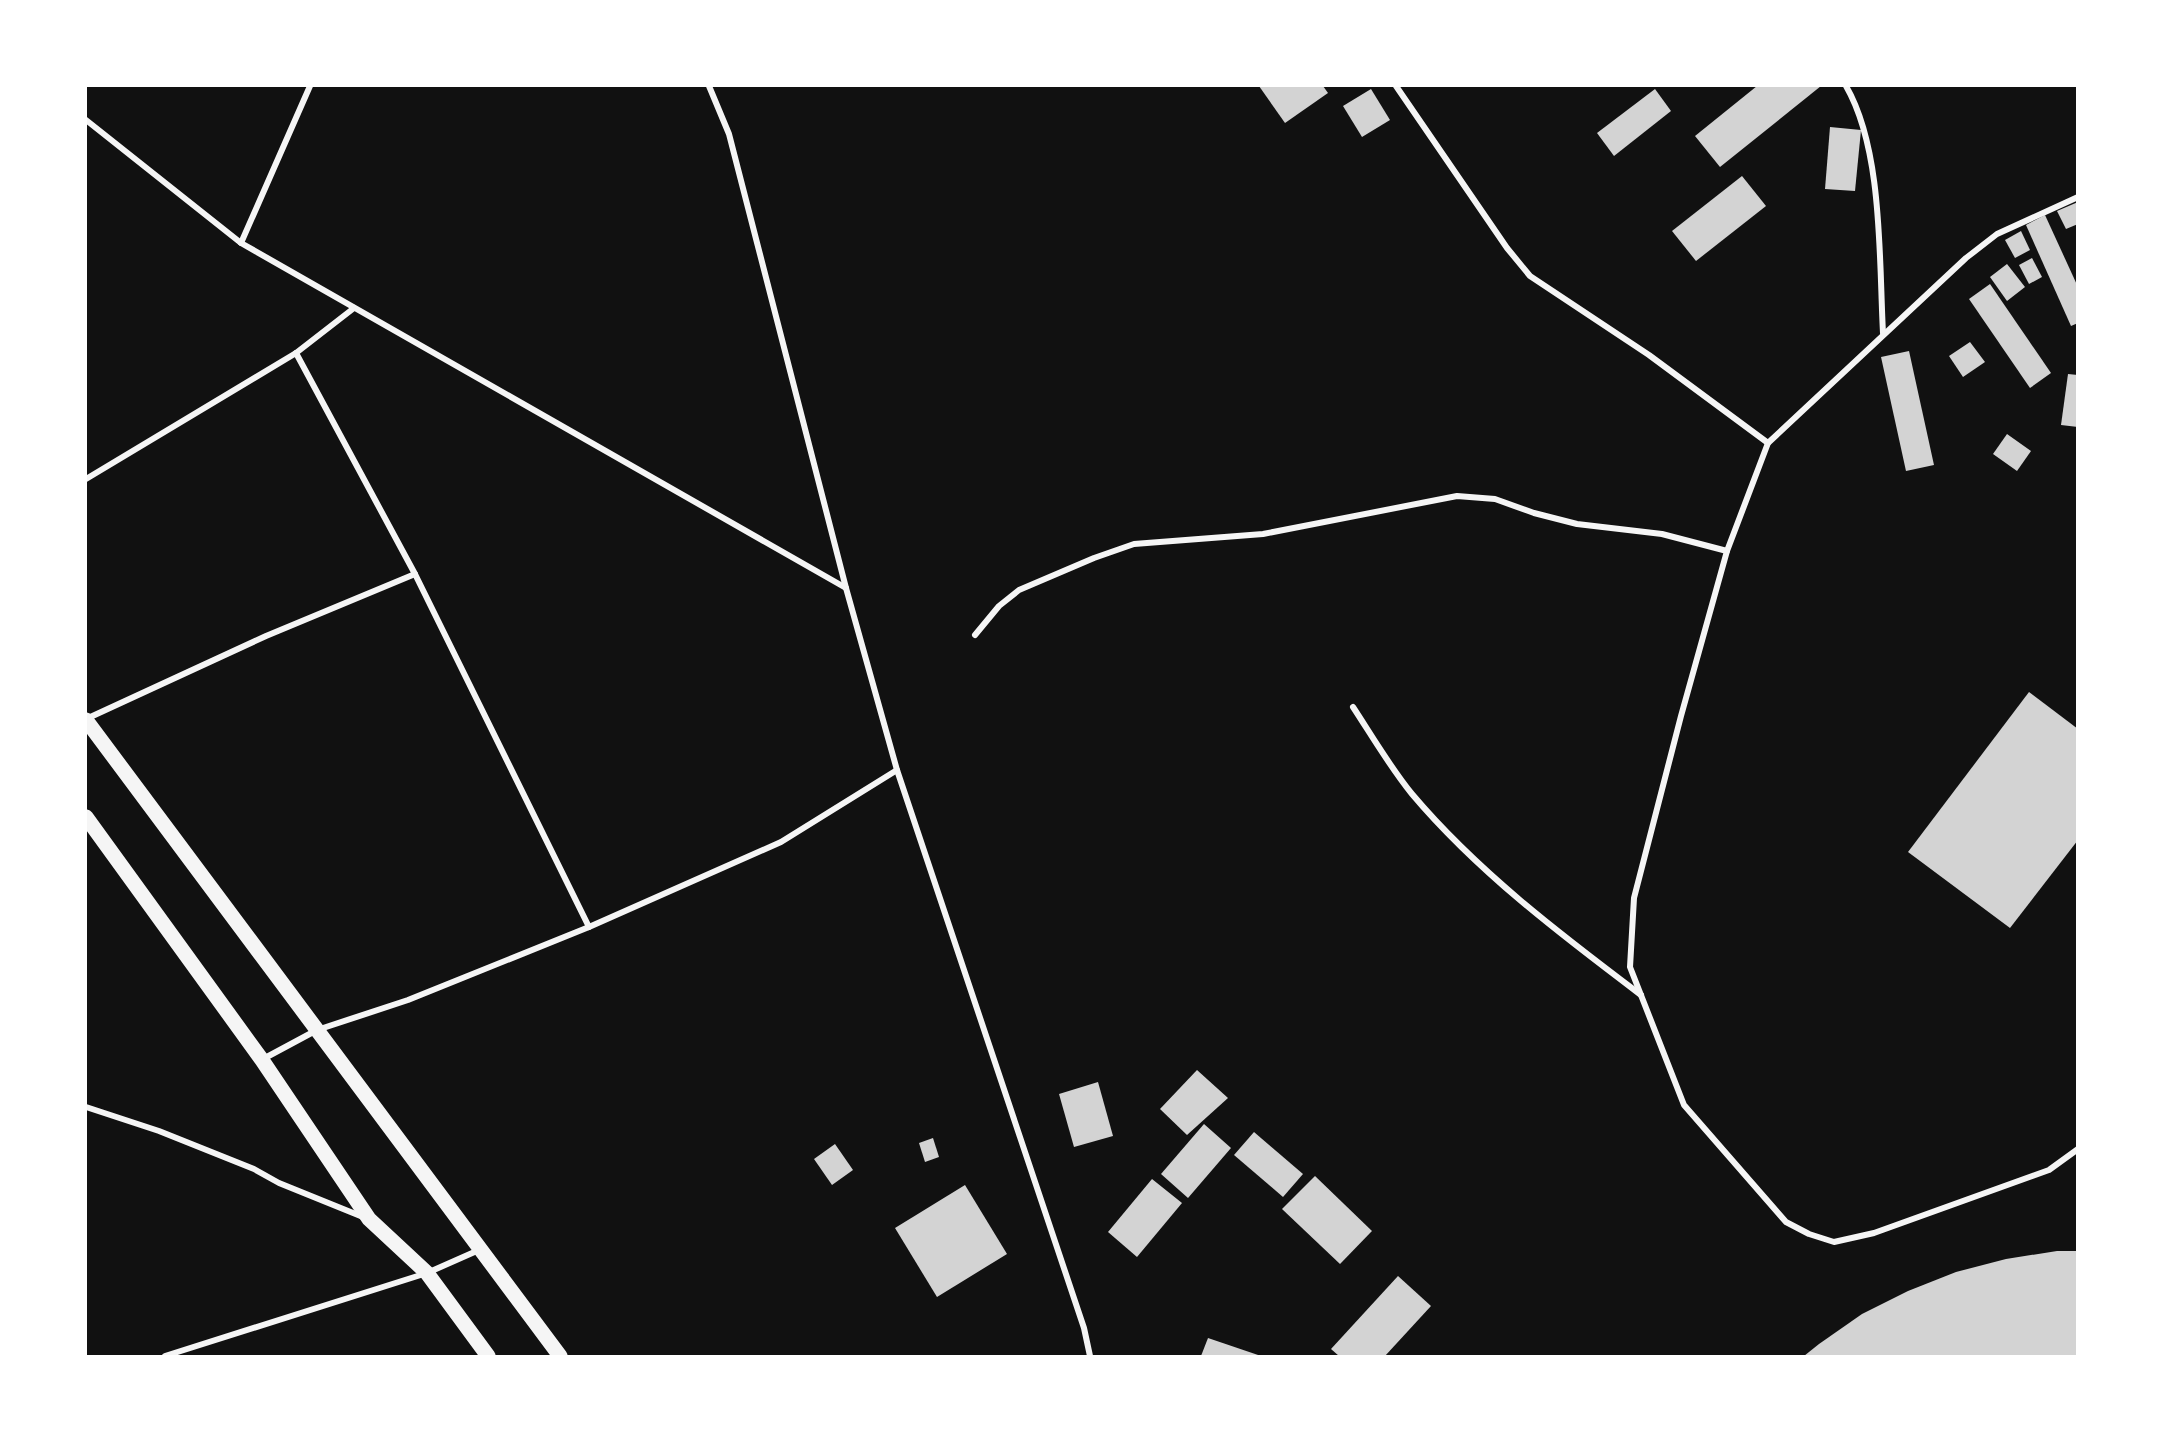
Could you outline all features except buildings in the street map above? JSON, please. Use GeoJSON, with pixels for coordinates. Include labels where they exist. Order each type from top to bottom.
{"type":"FeatureCollection","features":[{"type":"Feature","properties":{"kind":"main road"},"geometry":{"type":"LineString","coordinates":[[86,719],[560,1356]]}},
{"type":"Feature","properties":{"kind":"main road"},"geometry":{"type":"LineString","coordinates":[[86,817],[262,1060],[369,1219],[427,1273],[488,1356]]}},
{"type":"Feature","properties":{"kind":"street"},"geometry":{"type":"LineString","coordinates":[[241,243],[310,86]]}},
{"type":"Feature","properties":{"kind":"street"},"geometry":{"type":"LineString","coordinates":[[709,86],[729,134],[846,588],[897,770],[1084,1328],[1090,1356]]}},
{"type":"Feature","properties":{"kind":"street"},"geometry":{"type":"LineString","coordinates":[[1396,86],[1507,248],[1530,276],[1649,355],[1768,443]]}},
{"type":"Feature","properties":{"kind":"street"},"geometry":{"type":"LineString","coordinates":[[1846,86],[1865,132],[1875,190],[1883,333]]}},
{"type":"Feature","properties":{"kind":"street"},"geometry":{"type":"LineString","coordinates":[[86,120],[241,243],[846,588]]}},
{"type":"Feature","properties":{"kind":"street"},"geometry":{"type":"LineString","coordinates":[[2078,197],[1997,234],[1966,258],[1883,333],[1768,443],[1727,551],[1681,716],[1634,898],[1630,967],[1684,1105],[1786,1222],[1809,1234],[1834,1242],[1874,1233],[2049,1170],[2078,1149]]}},
{"type":"Feature","properties":{"kind":"street"},"geometry":{"type":"LineString","coordinates":[[86,479],[296,353],[354,308]]}},
{"type":"Feature","properties":{"kind":"street"},"geometry":{"type":"LineString","coordinates":[[296,353],[415,574],[589,927]]}},
{"type":"Feature","properties":{"kind":"street"},"geometry":{"type":"LineString","coordinates":[[975,635],[999,606],[1019,590],[1094,558],[1134,544],[1263,534],[1457,496],[1495,499],[1534,513],[1577,524],[1662,534],[1727,551]]}},
{"type":"Feature","properties":{"kind":"street"},"geometry":{"type":"LineString","coordinates":[[86,719],[266,636],[415,574]]}},
{"type":"Feature","properties":{"kind":"street"},"geometry":{"type":"LineString","coordinates":[[1353,707],[1411,792],[1468,854],[1577,947],[1641,996]]}},
{"type":"Feature","properties":{"kind":"street"},"geometry":{"type":"LineString","coordinates":[[262,1060],[317,1030],[408,1000],[589,927],[782,842],[897,770]]}},
{"type":"Feature","properties":{"kind":"street"},"geometry":{"type":"LineString","coordinates":[[86,1107],[169,1135],[254,1168],[279,1183],[369,1219]]}},
{"type":"Feature","properties":{"kind":"street"},"geometry":{"type":"LineString","coordinates":[[165,1356],[427,1273],[480,1249]]}}]}
